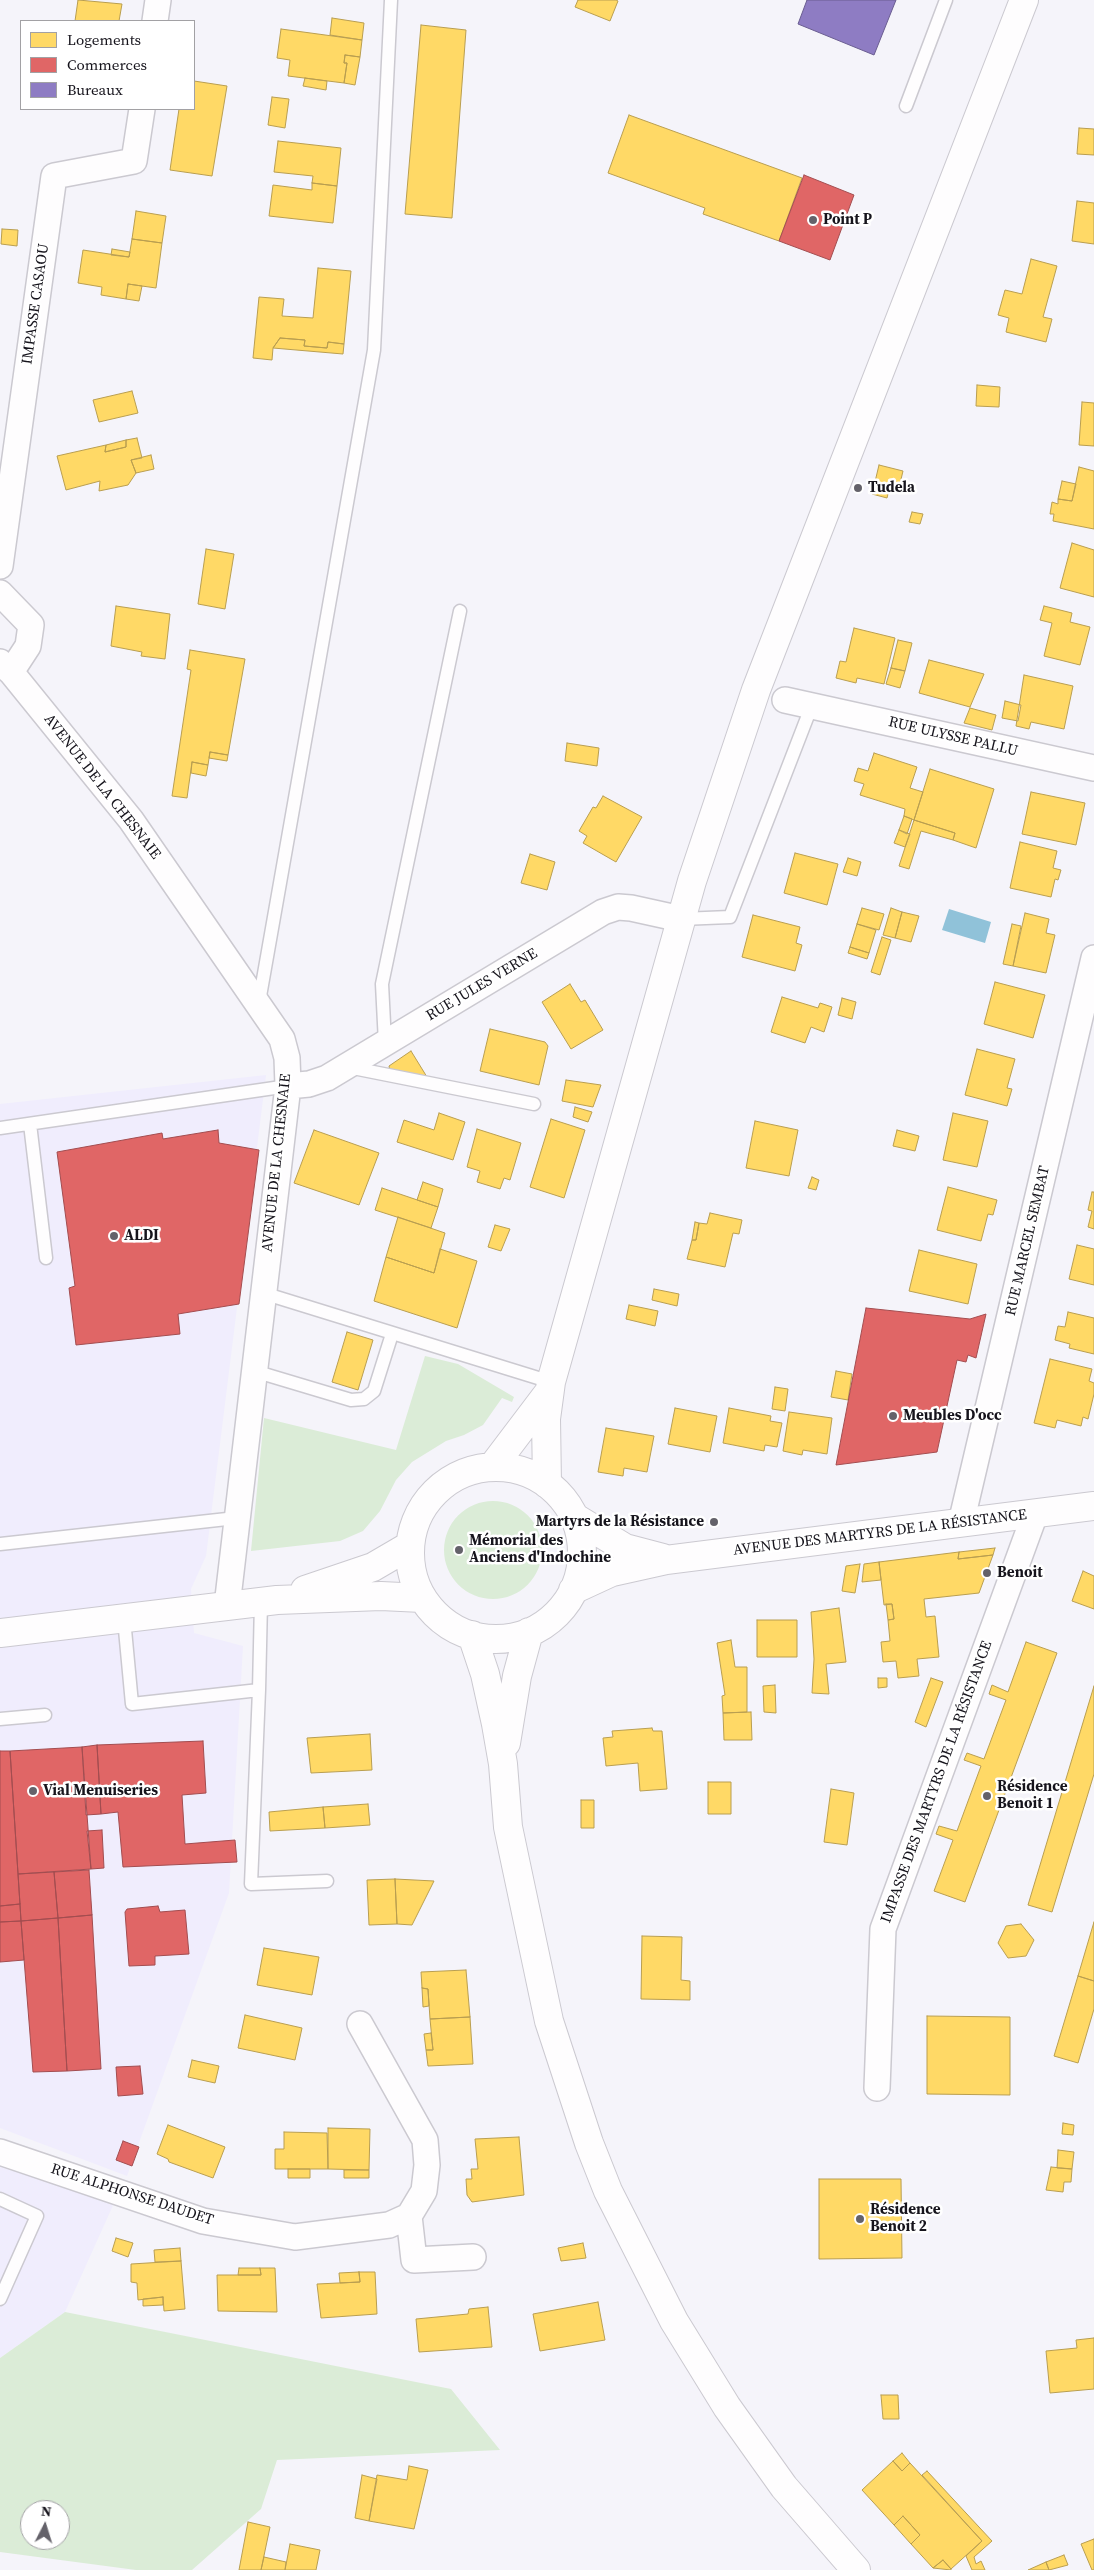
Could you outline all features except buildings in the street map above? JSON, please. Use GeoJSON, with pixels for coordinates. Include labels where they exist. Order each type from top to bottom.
{"type":"FeatureCollection","features":[{"type":"Feature","properties":{"kind":"main road"},"geometry":{"type":"LineString","coordinates":[[547,1484],[546,1426],[550,1387],[680,919],[756,690],[1024,0]]}},
{"type":"Feature","properties":{"kind":"main road"},"geometry":{"type":"LineString","coordinates":[[494,1466],[550,1387]]}},
{"type":"Feature","properties":{"kind":"main road"},"geometry":{"type":"LineString","coordinates":[[494,1466],[523,1471],[547,1484],[562,1498],[574,1517],[582,1549],[580,1570],[573,1590],[562,1607],[547,1622],[529,1632],[500,1638],[472,1635],[452,1627],[435,1614],[422,1598],[411,1572],[409,1546],[418,1514],[435,1491],[459,1474],[494,1466]]}},
{"type":"Feature","properties":{"kind":"main road","name":"AVENUE DES MARTYRS DE LA RÉSISTANCE"},"geometry":{"type":"LineString","coordinates":[[573,1590],[612,1572],[666,1560],[1094,1506]]}},
{"type":"Feature","properties":{"kind":"main road","name":"AVENUE DES MARTYRS DE LA RÉSISTANCE"},"geometry":{"type":"LineString","coordinates":[[574,1517],[625,1548],[666,1560]]}},
{"type":"Feature","properties":{"kind":"main road"},"geometry":{"type":"LineString","coordinates":[[269,1601],[373,1567],[409,1546]]}},
{"type":"Feature","properties":{"kind":"main road"},"geometry":{"type":"LineString","coordinates":[[0,1633],[269,1601],[382,1596],[422,1598]]}},
{"type":"Feature","properties":{"kind":"main road"},"geometry":{"type":"LineString","coordinates":[[503,1764],[517,1676],[529,1632]]}},
{"type":"Feature","properties":{"kind":"main road"},"geometry":{"type":"LineString","coordinates":[[472,1635],[485,1674],[503,1764],[508,1827],[547,2012],[589,2143],[608,2191],[674,2321],[727,2407],[784,2487],[856,2570]]}},
{"type":"Feature","properties":{"kind":"street"},"geometry":{"type":"LineString","coordinates":[[155,20],[158,0]]}},
{"type":"Feature","properties":{"kind":"street","name":"IMPASSE CASAOU"},"geometry":{"type":"LineString","coordinates":[[0,566],[54,176],[134,161],[142,110]]}},
{"type":"Feature","properties":{"kind":"street"},"geometry":{"type":"LineString","coordinates":[[0,593],[31,625],[28,646],[4,662]]}},
{"type":"Feature","properties":{"kind":"street","name":"AVENUE DE LA CHESNAIE"},"geometry":{"type":"LineString","coordinates":[[4,662],[131,820],[282,1039],[287,1058],[288,1086],[227,1606]]}},
{"type":"Feature","properties":{"kind":"street","name":"RUE ULYSSE PALLU"},"geometry":{"type":"LineString","coordinates":[[785,700],[1094,768]]}},
{"type":"Feature","properties":{"kind":"street","name":"RUE JULES VERNE"},"geometry":{"type":"LineString","coordinates":[[288,1086],[309,1084],[327,1078],[603,912],[618,907],[632,908],[680,919]]}},
{"type":"Feature","properties":{"kind":"street","name":"RUE MARCEL SEMBAT"},"geometry":{"type":"LineString","coordinates":[[961,1523],[1094,958]]}},
{"type":"Feature","properties":{"kind":"street","name":"IMPASSE DES MARTYRS DE LA RÉSISTANCE"},"geometry":{"type":"LineString","coordinates":[[877,2088],[883,1929],[1035,1514]]}},
{"type":"Feature","properties":{"kind":"street"},"geometry":{"type":"LineString","coordinates":[[360,2024],[425,2140],[427,2165],[424,2191],[409,2216],[414,2260],[473,2257]]}},
{"type":"Feature","properties":{"kind":"street","name":"RUE ALPHONSE DAUDET"},"geometry":{"type":"LineString","coordinates":[[0,2152],[203,2221],[295,2237],[389,2225],[409,2216]]}},
{"type":"Feature","properties":{"kind":"lane"},"geometry":{"type":"LineString","coordinates":[[258,1004],[374,350],[391,0]]}},
{"type":"Feature","properties":{"kind":"lane"},"geometry":{"type":"LineString","coordinates":[[906,106],[946,0]]}},
{"type":"Feature","properties":{"kind":"lane"},"geometry":{"type":"LineString","coordinates":[[385,1043],[382,984],[460,611]]}},
{"type":"Feature","properties":{"kind":"lane"},"geometry":{"type":"LineString","coordinates":[[680,919],[730,917],[812,705]]}},
{"type":"Feature","properties":{"kind":"lane"},"geometry":{"type":"LineString","coordinates":[[345,1067],[534,1104]]}},
{"type":"Feature","properties":{"kind":"lane"},"geometry":{"type":"LineString","coordinates":[[0,1128],[288,1086]]}},
{"type":"Feature","properties":{"kind":"lane"},"geometry":{"type":"LineString","coordinates":[[30,1124],[46,1258]]}},
{"type":"Feature","properties":{"kind":"lane"},"geometry":{"type":"LineString","coordinates":[[263,1293],[550,1387]]}},
{"type":"Feature","properties":{"kind":"lane"},"geometry":{"type":"LineString","coordinates":[[254,1371],[351,1400],[364,1399],[374,1390],[392,1334]]}},
{"type":"Feature","properties":{"kind":"lane"},"geometry":{"type":"LineString","coordinates":[[0,1544],[236,1518]]}},
{"type":"Feature","properties":{"kind":"lane"},"geometry":{"type":"LineString","coordinates":[[269,1601],[259,1690],[251,1884],[328,1881]]}},
{"type":"Feature","properties":{"kind":"lane"},"geometry":{"type":"LineString","coordinates":[[124,1619],[132,1704],[259,1690]]}},
{"type":"Feature","properties":{"kind":"lane"},"geometry":{"type":"LineString","coordinates":[[0,1719],[45,1715]]}},
{"type":"Feature","properties":{"kind":"lane"},"geometry":{"type":"LineString","coordinates":[[0,2199],[37,2216],[0,2299]]}},
{"type":"Feature","properties":{"kind":"shaded area"},"geometry":{"type":"Polygon","coordinates":[[[266,1075],[206,1556],[191,1589],[194,1633],[243,1646],[229,1893],[127,2176],[0,2128],[0,1104],[266,1075]]]}},
{"type":"Feature","properties":{"kind":"shaded area"},"geometry":{"type":"Polygon","coordinates":[[[0,2167],[115,2201],[65,2312],[0,2358],[0,2167]]]}},
{"type":"Feature","properties":{"kind":"green space"},"geometry":{"type":"Polygon","coordinates":[[[425,1356],[458,1364],[514,1397],[512,1402],[502,1398],[483,1425],[464,1435],[446,1441],[412,1462],[396,1480],[380,1511],[363,1531],[340,1541],[251,1551],[264,1418],[396,1450],[425,1356]]]}},
{"type":"Feature","properties":{"kind":"green space"},"geometry":{"type":"Polygon","coordinates":[[[493,1501],[512,1505],[528,1515],[538,1531],[542,1550],[538,1569],[528,1585],[512,1595],[493,1599],[474,1595],[458,1585],[448,1569],[444,1550],[448,1531],[458,1515],[474,1505],[493,1501]]]}},
{"type":"Feature","properties":{"kind":"green space"},"geometry":{"type":"Polygon","coordinates":[[[65,2312],[451,2389],[500,2450],[277,2460],[261,2509],[192,2570],[136,2570],[0,2552],[0,2358],[65,2312]]]}},
{"type":"Feature","properties":{"kind":"water"},"geometry":{"type":"Polygon","coordinates":[[[949,909],[991,922],[985,943],[942,930],[949,909]]]}},
{"type":"Feature","properties":{"kind":"place","name":"Point P"},"geometry":{"type":"Point","coordinates":[813,220]}},
{"type":"Feature","properties":{"kind":"place","name":"Tudela"},"geometry":{"type":"Point","coordinates":[858,488]}},
{"type":"Feature","properties":{"kind":"place","name":"ALDI"},"geometry":{"type":"Point","coordinates":[114,1236]}},
{"type":"Feature","properties":{"kind":"place","name":"Meubles D'occ"},"geometry":{"type":"Point","coordinates":[893,1416]}},
{"type":"Feature","properties":{"kind":"place","name":"Martyrs de la Résistance"},"geometry":{"type":"Point","coordinates":[714,1522]}},
{"type":"Feature","properties":{"kind":"place","name":"Mémorial des Anciens d'Indochine"},"geometry":{"type":"Point","coordinates":[459,1550]}},
{"type":"Feature","properties":{"kind":"place","name":"Benoit"},"geometry":{"type":"Point","coordinates":[987,1573]}},
{"type":"Feature","properties":{"kind":"place","name":"Vial Menuiseries"},"geometry":{"type":"Point","coordinates":[33,1791]}},
{"type":"Feature","properties":{"kind":"place","name":"Résidence Benoit 1"},"geometry":{"type":"Point","coordinates":[987,1796]}},
{"type":"Feature","properties":{"kind":"place","name":"Résidence Benoit 2"},"geometry":{"type":"Point","coordinates":[860,2219]}}]}
